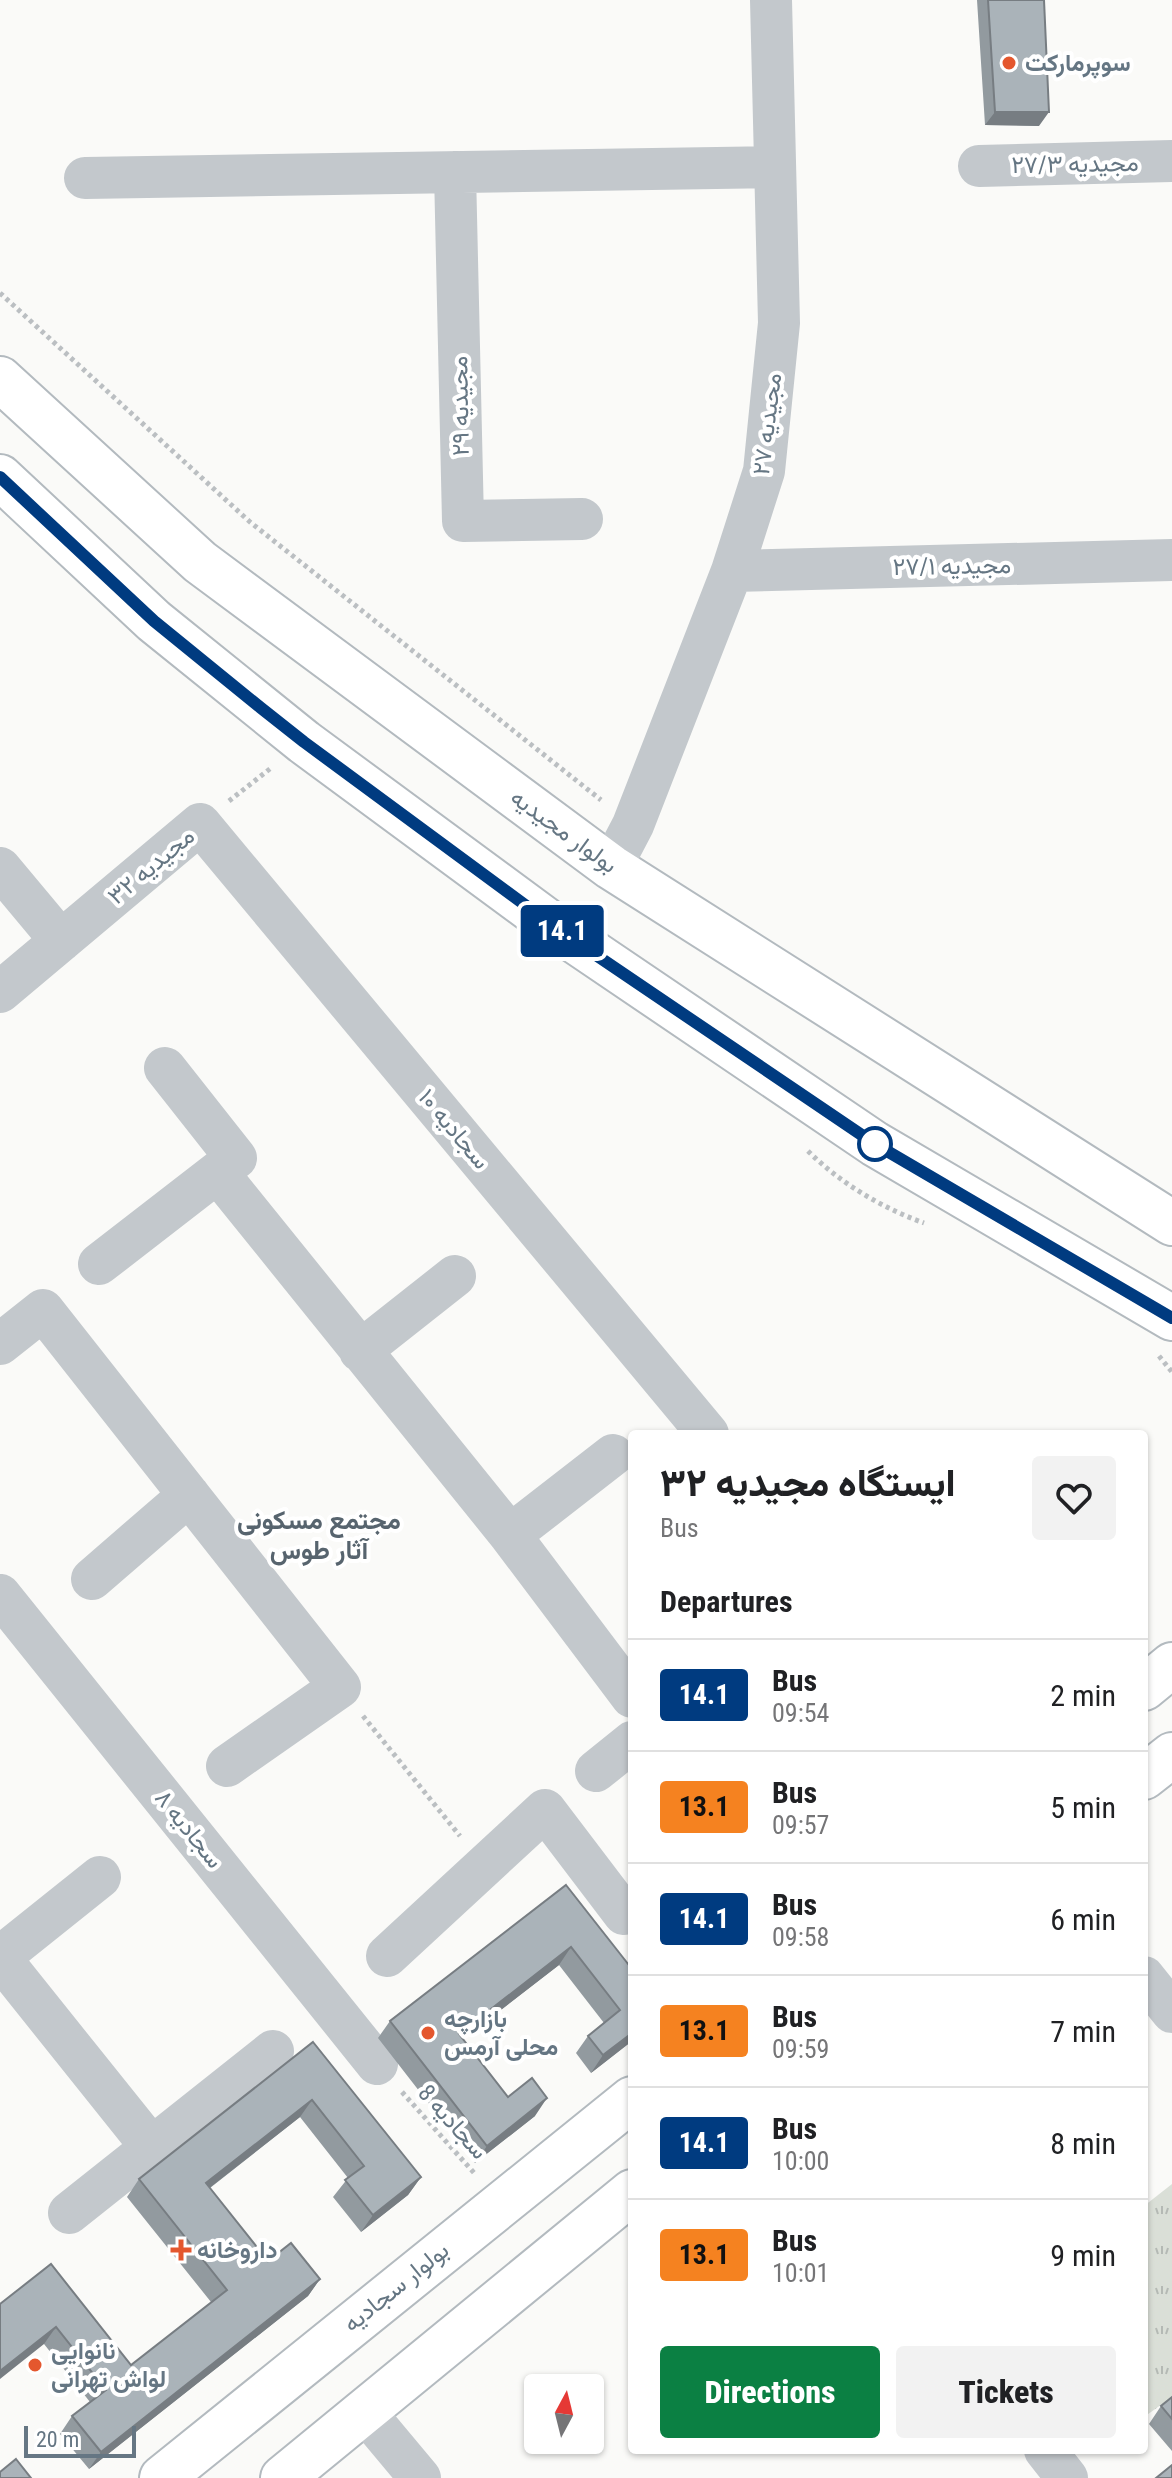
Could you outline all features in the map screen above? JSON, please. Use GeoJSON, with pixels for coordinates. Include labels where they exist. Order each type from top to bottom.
{"type":"FeatureCollection","features":[{"type":"Feature","properties":{"kind":"main road","name":"بولوار مجیدیه"},"geometry":{"type":"LineString","coordinates":[[0,379],[200,562],[611,867],[1172,1223]]}},
{"type":"Feature","properties":{"kind":"main road"},"geometry":{"type":"LineString","coordinates":[[0,477],[154,621],[304,742],[559,930],[875,1144],[1172,1318]]}},
{"type":"Feature","properties":{"kind":"main road"},"geometry":{"type":"LineString","coordinates":[[1148,1685],[1172,1665]]}},
{"type":"Feature","properties":{"kind":"main road"},"geometry":{"type":"LineString","coordinates":[[1148,1774],[1172,1755]]}},
{"type":"Feature","properties":{"kind":"main road","name":"بولوار سجادیه"},"geometry":{"type":"LineString","coordinates":[[162,2478],[628,2102]]}},
{"type":"Feature","properties":{"kind":"main road"},"geometry":{"type":"LineString","coordinates":[[283,2478],[628,2195]]}},
{"type":"Feature","properties":{"kind":"street","name":"مجیدیه ۲۷"},"geometry":{"type":"LineString","coordinates":[[611,867],[633,825],[732,571],[764,471],[779,323],[771,0]]}},
{"type":"Feature","properties":{"kind":"street","name":"مجیدیه ۲۷/۳"},"geometry":{"type":"LineString","coordinates":[[979,166],[1172,161]]}},
{"type":"Feature","properties":{"kind":"street"},"geometry":{"type":"LineString","coordinates":[[85,178],[773,167]]}},
{"type":"Feature","properties":{"kind":"street","name":"مجیدیه ۲۹"},"geometry":{"type":"LineString","coordinates":[[455,172],[463,521],[582,519]]}},
{"type":"Feature","properties":{"kind":"street","name":"مجیدیه ۲۷/۱"},"geometry":{"type":"LineString","coordinates":[[732,571],[1172,560]]}},
{"type":"Feature","properties":{"kind":"street","name":"مجیدیه ۳۲"},"geometry":{"type":"LineString","coordinates":[[0,992],[200,824]]}},
{"type":"Feature","properties":{"kind":"street","name":"سجادیه ۱۰"},"geometry":{"type":"LineString","coordinates":[[200,824],[705,1430]]}},
{"type":"Feature","properties":{"kind":"street"},"geometry":{"type":"LineString","coordinates":[[0,868],[61,941]]}},
{"type":"Feature","properties":{"kind":"street"},"geometry":{"type":"LineString","coordinates":[[99,1264],[236,1158],[165,1068]]}},
{"type":"Feature","properties":{"kind":"street"},"geometry":{"type":"LineString","coordinates":[[218,1173],[510,1535],[628,1692]]}},
{"type":"Feature","properties":{"kind":"street"},"geometry":{"type":"LineString","coordinates":[[360,1351],[455,1276]]}},
{"type":"Feature","properties":{"kind":"street"},"geometry":{"type":"LineString","coordinates":[[2,1343],[43,1310],[340,1687],[227,1766]]}},
{"type":"Feature","properties":{"kind":"street"},"geometry":{"type":"LineString","coordinates":[[510,1535],[613,1455]]}},
{"type":"Feature","properties":{"kind":"street"},"geometry":{"type":"LineString","coordinates":[[92,1579],[189,1495]]}},
{"type":"Feature","properties":{"kind":"street","name":"سجادیه ۸"},"geometry":{"type":"LineString","coordinates":[[0,1595],[377,2064]]}},
{"type":"Feature","properties":{"kind":"street"},"geometry":{"type":"LineString","coordinates":[[596,1771],[628,1745]]}},
{"type":"Feature","properties":{"kind":"street"},"geometry":{"type":"LineString","coordinates":[[387,1956],[545,1810],[624,1914]]}},
{"type":"Feature","properties":{"kind":"street"},"geometry":{"type":"LineString","coordinates":[[100,1877],[0,1958],[153,2149]]}},
{"type":"Feature","properties":{"kind":"street"},"geometry":{"type":"LineString","coordinates":[[1148,1982],[1172,2012]]}},
{"type":"Feature","properties":{"kind":"street"},"geometry":{"type":"LineString","coordinates":[[69,2213],[273,2051]]}},
{"type":"Feature","properties":{"kind":"street"},"geometry":{"type":"LineString","coordinates":[[364,2411],[420,2478]]}},
{"type":"Feature","properties":{"kind":"street"},"geometry":{"type":"LineString","coordinates":[[1048,2454],[1067,2478]]}},
{"type":"Feature","properties":{"kind":"path"},"geometry":{"type":"LineString","coordinates":[[0,293],[250,522],[633,825]]}},
{"type":"Feature","properties":{"kind":"path","name":"مجیدیه ۳۲"},"geometry":{"type":"LineString","coordinates":[[200,824],[304,742]]}},
{"type":"Feature","properties":{"kind":"path"},"geometry":{"type":"LineString","coordinates":[[340,1687],[485,1867]]}},
{"type":"Feature","properties":{"kind":"path","name":"سجادیه 8"},"geometry":{"type":"LineString","coordinates":[[377,2064],[501,2203]]}},
{"type":"Feature","properties":{"kind":"green space"},"geometry":{"type":"Polygon","coordinates":[[[1172,2184],[1172,2397],[1148,2414],[1148,2203],[1172,2184]]]}},
{"type":"Feature","properties":{"kind":"building","name":"سوپرمارکت"},"geometry":{"type":"Polygon","coordinates":[[[988,0],[1044,0],[1049,112],[995,112],[988,0]]]}},
{"type":"Feature","properties":{"kind":"building","name":"بازارچه محلی آرمس"},"geometry":{"type":"Polygon","coordinates":[[[566,1885],[628,1964],[628,2036],[603,2055],[588,2036],[620,2010],[571,1947],[459,2034],[508,2097],[532,2078],[547,2098],[487,2146],[390,2021],[566,1885]]]}},
{"type":"Feature","properties":{"kind":"building"},"geometry":{"type":"Polygon","coordinates":[[[313,2042],[421,2177],[373,2215],[345,2180],[364,2166],[312,2100],[206,2183],[268,2261],[291,2243],[320,2279],[101,2452],[72,2416],[106,2390],[56,2327],[0,2371],[0,2304],[51,2264],[131,2365],[227,2290],[139,2179],[313,2042]]]}},
{"type":"Feature","properties":{"kind":"building"},"geometry":{"type":"Polygon","coordinates":[[[1172,2397],[1172,2419],[1161,2406],[1172,2397]]]}},
{"type":"Feature","properties":{"kind":"building"},"geometry":{"type":"Polygon","coordinates":[[[16,2459],[31,2478],[0,2478],[0,2472],[16,2459]]]}},
{"type":"Feature","properties":{"kind":"building"},"geometry":{"type":"Polygon","coordinates":[[[1172,2465],[1172,2478],[1156,2478],[1172,2465]]]}},
{"type":"Feature","properties":{"kind":"bus line","name":"14.1"},"geometry":{"type":"LineString","coordinates":[[0,477],[154,621],[261,708],[559,930],[875,1144],[1172,1318]]}},
{"type":"Feature","properties":{"kind":"place","name":"سوپرمارکت"},"geometry":{"type":"Point","coordinates":[1009,63]}},
{"type":"Feature","properties":{"kind":"place","name":"بازارچه محلی آرمس"},"geometry":{"type":"Point","coordinates":[428,2033]}},
{"type":"Feature","properties":{"kind":"place","name":"داروخانه"},"geometry":{"type":"Point","coordinates":[181,2250]}},
{"type":"Feature","properties":{"kind":"place","name":"نانوایی لواش تهرانی"},"geometry":{"type":"Point","coordinates":[35,2365]}},
{"type":"Feature","properties":{"kind":"district","name":"مجتمع مسکونی آثار طوس"},"geometry":{"type":"Point","coordinates":[319,1535]}}]}
